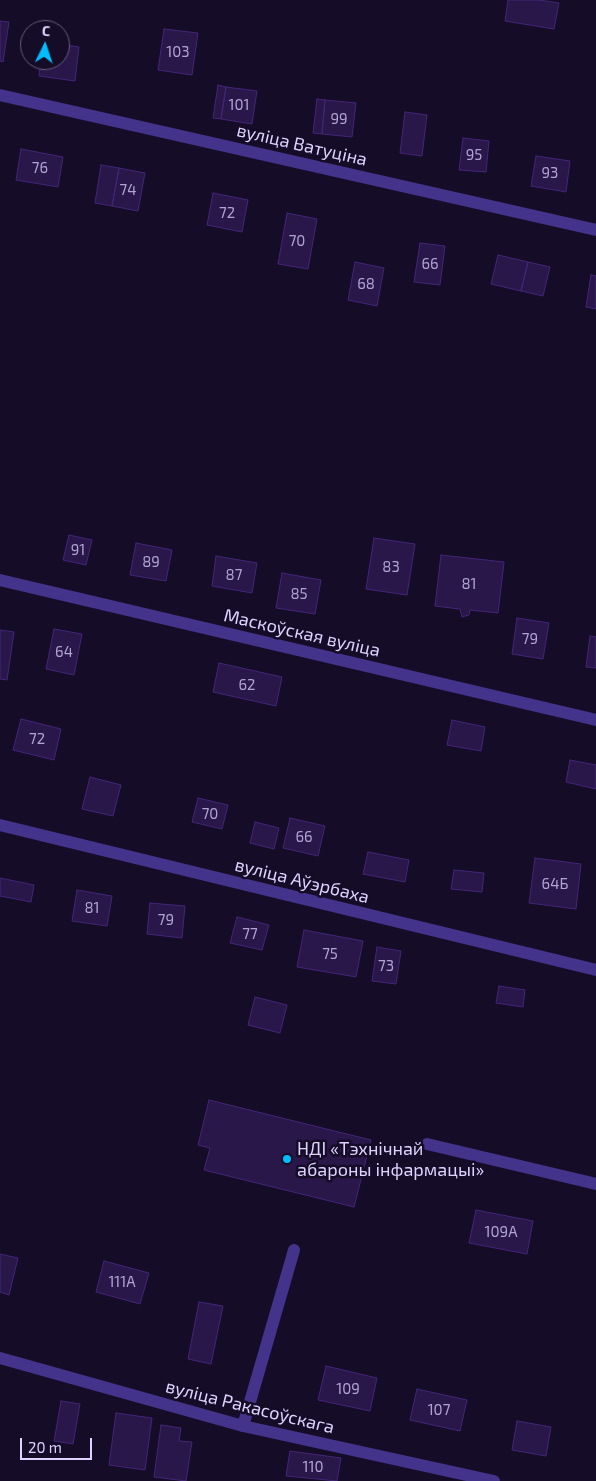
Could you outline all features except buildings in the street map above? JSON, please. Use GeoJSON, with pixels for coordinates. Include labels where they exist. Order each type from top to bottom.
{"type":"FeatureCollection","features":[{"type":"Feature","properties":{"kind":"street","name":"вуліца Ватуціна"},"geometry":{"type":"LineString","coordinates":[[0,95],[596,230]]}},
{"type":"Feature","properties":{"kind":"street","name":"Маскоўская вуліца"},"geometry":{"type":"LineString","coordinates":[[0,580],[596,720]]}},
{"type":"Feature","properties":{"kind":"street","name":"вуліца Аўэрбаха"},"geometry":{"type":"LineString","coordinates":[[0,826],[596,970]]}},
{"type":"Feature","properties":{"kind":"street"},"geometry":{"type":"LineString","coordinates":[[427,1144],[596,1184]]}},
{"type":"Feature","properties":{"kind":"street"},"geometry":{"type":"LineString","coordinates":[[243,1426],[294,1250]]}},
{"type":"Feature","properties":{"kind":"street","name":"вуліца Ракасоўскага"},"geometry":{"type":"LineString","coordinates":[[0,1358],[243,1426],[494,1481]]}},
{"type":"Feature","properties":{"kind":"place","name":"НДІ «Тэхнічнай абароны інфармацыі»"},"geometry":{"type":"Point","coordinates":[287,1159]}}]}
